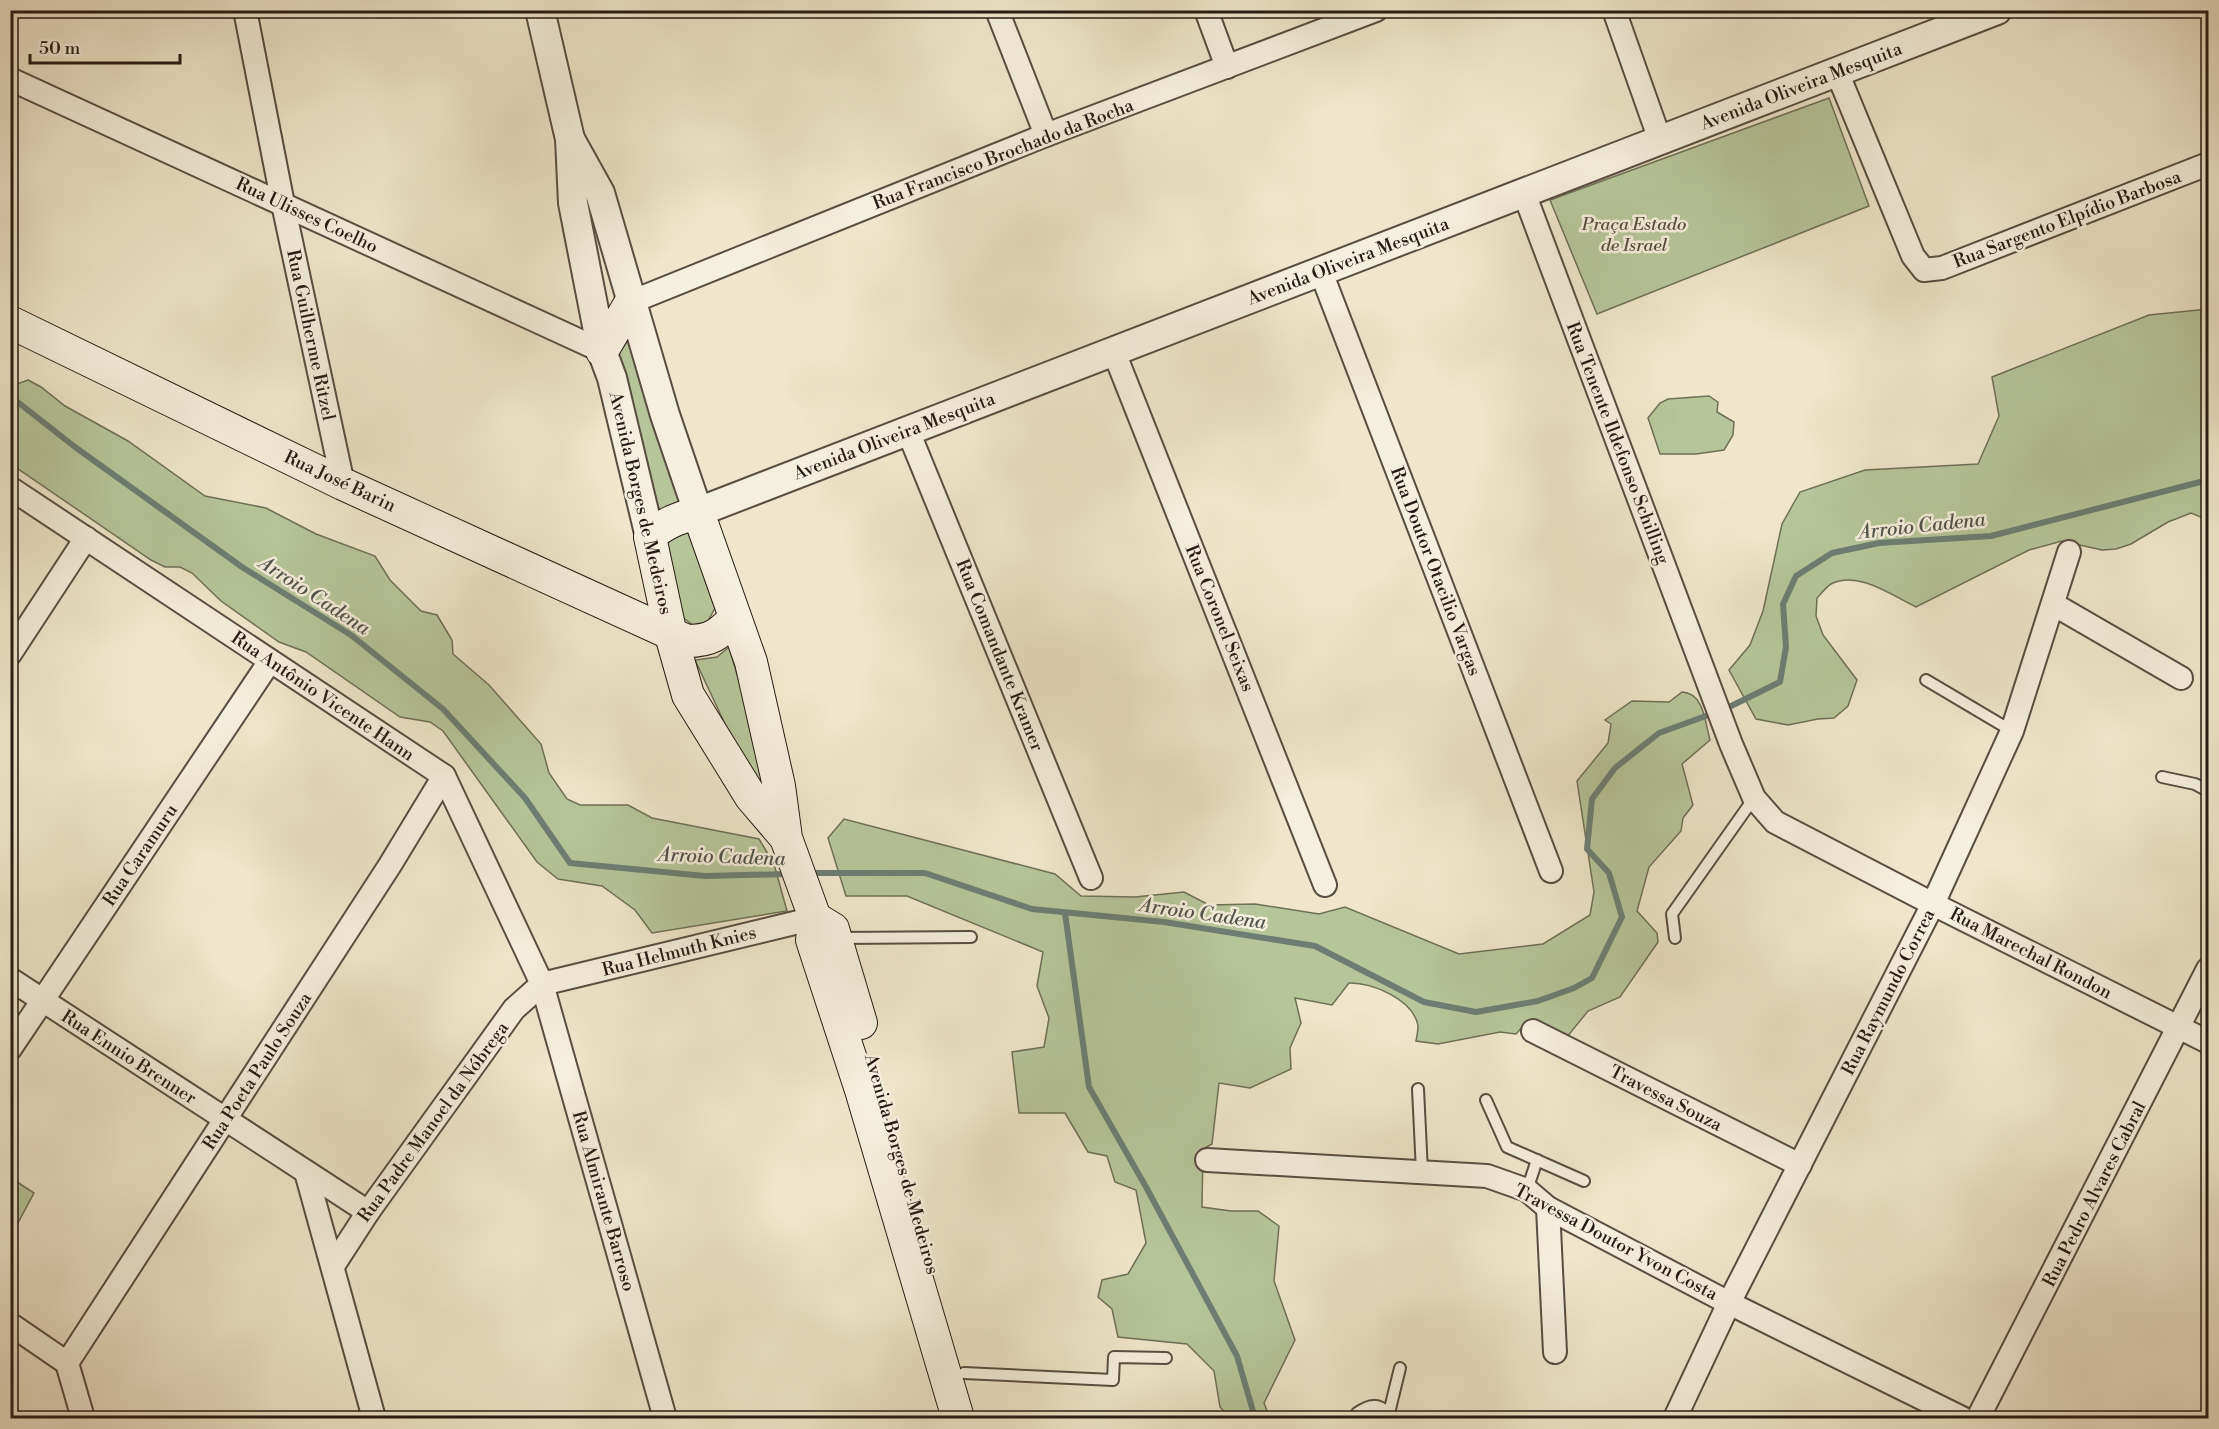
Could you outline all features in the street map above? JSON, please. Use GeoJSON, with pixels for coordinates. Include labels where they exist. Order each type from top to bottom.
{"type":"FeatureCollection","features":[{"type":"Feature","properties":{"kind":"main road"},"geometry":{"type":"LineString","coordinates":[[602,351],[631,302]]}},
{"type":"Feature","properties":{"kind":"main road","name":"Rua José Barin"},"geometry":{"type":"LineString","coordinates":[[10,322],[343,484],[687,642],[705,641],[721,632],[735,618]]}},
{"type":"Feature","properties":{"kind":"main road"},"geometry":{"type":"LineString","coordinates":[[650,537],[658,528],[698,512]]}},
{"type":"Feature","properties":{"kind":"main road","name":"Avenida Borges de Medeiros"},"geometry":{"type":"LineString","coordinates":[[698,512],[751,662],[779,786],[786,838],[821,920],[977,1419]]}},
{"type":"Feature","properties":{"kind":"main road","name":"Avenida Borges de Medeiros"},"geometry":{"type":"LineString","coordinates":[[650,537],[688,695],[751,797],[786,838]]}},
{"type":"Feature","properties":{"kind":"main road","name":"Avenida Borges de Medeiros"},"geometry":{"type":"LineString","coordinates":[[821,920],[812,940],[861,1090],[958,1419]]}},
{"type":"Feature","properties":{"kind":"street","name":"Rua Guilherme Ritzel"},"geometry":{"type":"LineString","coordinates":[[244,10],[343,484]]}},
{"type":"Feature","properties":{"kind":"street","name":"Avenida Borges de Medeiros"},"geometry":{"type":"LineString","coordinates":[[540,10],[570,139],[573,203],[602,351],[612,378],[650,537]]}},
{"type":"Feature","properties":{"kind":"street"},"geometry":{"type":"LineString","coordinates":[[997,10],[1046,135]]}},
{"type":"Feature","properties":{"kind":"street"},"geometry":{"type":"LineString","coordinates":[[1206,10],[1227,67]]}},
{"type":"Feature","properties":{"kind":"street","name":"Rua Francisco Brochado da Rocha"},"geometry":{"type":"LineString","coordinates":[[631,302],[1046,135],[1376,10]]}},
{"type":"Feature","properties":{"kind":"street"},"geometry":{"type":"LineString","coordinates":[[1614,10],[1660,140]]}},
{"type":"Feature","properties":{"kind":"street","name":"Avenida Oliveira Mesquita"},"geometry":{"type":"LineString","coordinates":[[698,512],[1997,10]]}},
{"type":"Feature","properties":{"kind":"street","name":"Rua Sargento Elpídio Barbosa"},"geometry":{"type":"LineString","coordinates":[[1837,72],[1913,256],[1924,270],[1942,268],[2208,164]]}},
{"type":"Feature","properties":{"kind":"street","name":"Rua Ulisses Coelho"},"geometry":{"type":"LineString","coordinates":[[10,79],[602,351]]}},
{"type":"Feature","properties":{"kind":"street","name":"Avenida Borges de Medeiros"},"geometry":{"type":"LineString","coordinates":[[570,139],[600,193],[665,415],[698,512]]}},
{"type":"Feature","properties":{"kind":"street","name":"Rua Tenente Ildefonso Schilling"},"geometry":{"type":"LineString","coordinates":[[1524,193],[1731,744]]}},
{"type":"Feature","properties":{"kind":"street","name":"Rua Doutor Otacilio Vargas"},"geometry":{"type":"LineString","coordinates":[[1321,272],[1551,871]]}},
{"type":"Feature","properties":{"kind":"street","name":"Rua Coronel Seixas"},"geometry":{"type":"LineString","coordinates":[[1114,352],[1325,885]]}},
{"type":"Feature","properties":{"kind":"street","name":"Rua Comandante Kramer"},"geometry":{"type":"LineString","coordinates":[[908,431],[1092,879]]}},
{"type":"Feature","properties":{"kind":"street","name":"Rua Antônio Vicente Hann"},"geometry":{"type":"LineString","coordinates":[[10,488],[444,776]]}},
{"type":"Feature","properties":{"kind":"street"},"geometry":{"type":"LineString","coordinates":[[10,654],[86,538]]}},
{"type":"Feature","properties":{"kind":"street","name":"Rua Raymundo Correa"},"geometry":{"type":"LineString","coordinates":[[1675,1419],[1729,1303],[1933,904],[2012,730],[2069,552]]}},
{"type":"Feature","properties":{"kind":"street"},"geometry":{"type":"LineString","coordinates":[[2053,604],[2181,678]]}},
{"type":"Feature","properties":{"kind":"street","name":"Rua Caramuru"},"geometry":{"type":"LineString","coordinates":[[10,1049],[270,661]]}},
{"type":"Feature","properties":{"kind":"street","name":"Rua Marechal Rondon"},"geometry":{"type":"LineString","coordinates":[[1731,744],[1754,798],[1775,822],[2208,1042]]}},
{"type":"Feature","properties":{"kind":"street"},"geometry":{"type":"LineString","coordinates":[[444,776],[542,984]]}},
{"type":"Feature","properties":{"kind":"street","name":"Rua Poeta Paulo Souza"},"geometry":{"type":"LineString","coordinates":[[67,1363],[390,865],[444,776]]}},
{"type":"Feature","properties":{"kind":"street","name":"Rua Helmuth Knies"},"geometry":{"type":"LineString","coordinates":[[542,984],[821,920]]}},
{"type":"Feature","properties":{"kind":"street","name":"Rua Pedro Alvares Cabral"},"geometry":{"type":"LineString","coordinates":[[1978,1419],[2208,969]]}},
{"type":"Feature","properties":{"kind":"street","name":"Rua Ennio Brenner"},"geometry":{"type":"LineString","coordinates":[[10,979],[368,1212]]}},
{"type":"Feature","properties":{"kind":"street","name":"Rua Padre Manoel da Nóbrega"},"geometry":{"type":"LineString","coordinates":[[333,1266],[368,1212],[514,1009],[542,984]]}},
{"type":"Feature","properties":{"kind":"street","name":"Rua Almirante Barroso"},"geometry":{"type":"LineString","coordinates":[[542,984],[665,1419]]}},
{"type":"Feature","properties":{"kind":"street","name":"Travessa Souza"},"geometry":{"type":"LineString","coordinates":[[1533,1031],[1800,1166]]}},
{"type":"Feature","properties":{"kind":"street","name":"Travessa Doutor Yvon Costa"},"geometry":{"type":"LineString","coordinates":[[1207,1160],[1487,1176],[1527,1190],[1548,1208],[1729,1303],[1962,1419]]}},
{"type":"Feature","properties":{"kind":"street"},"geometry":{"type":"LineString","coordinates":[[306,1172],[374,1419]]}},
{"type":"Feature","properties":{"kind":"street"},"geometry":{"type":"LineString","coordinates":[[1548,1208],[1555,1352]]}},
{"type":"Feature","properties":{"kind":"street"},"geometry":{"type":"LineString","coordinates":[[10,1324],[67,1363],[83,1419]]}},
{"type":"Feature","properties":{"kind":"lane"},"geometry":{"type":"LineString","coordinates":[[1926,680],[2012,730]]}},
{"type":"Feature","properties":{"kind":"lane"},"geometry":{"type":"LineString","coordinates":[[2162,777],[2195,784],[2208,791]]}},
{"type":"Feature","properties":{"kind":"lane"},"geometry":{"type":"LineString","coordinates":[[1675,938],[1672,914],[1754,798]]}},
{"type":"Feature","properties":{"kind":"lane"},"geometry":{"type":"LineString","coordinates":[[821,920],[971,937]]}},
{"type":"Feature","properties":{"kind":"lane"},"geometry":{"type":"LineString","coordinates":[[1418,1089],[1422,1172]]}},
{"type":"Feature","properties":{"kind":"lane"},"geometry":{"type":"LineString","coordinates":[[1486,1100],[1507,1147],[1584,1181]]}},
{"type":"Feature","properties":{"kind":"lane"},"geometry":{"type":"LineString","coordinates":[[1527,1190],[1538,1160]]}},
{"type":"Feature","properties":{"kind":"lane"},"geometry":{"type":"LineString","coordinates":[[964,1373],[1113,1380],[1114,1357],[1166,1358]]}},
{"type":"Feature","properties":{"kind":"lane"},"geometry":{"type":"LineString","coordinates":[[1389,1416],[1401,1368]]}},
{"type":"Feature","properties":{"kind":"lane"},"geometry":{"type":"LineString","coordinates":[[1356,1419],[1357,1413],[1372,1406],[1381,1406],[1389,1416]]}},
{"type":"Feature","properties":{"kind":"green space","name":"Praça Estado de Israel"},"geometry":{"type":"Polygon","coordinates":[[[1829,98],[1869,206],[1597,314],[1550,200],[1829,98]]]}},
{"type":"Feature","properties":{"kind":"green space"},"geometry":{"type":"Polygon","coordinates":[[[2208,309],[2208,520],[2191,513],[2168,522],[2131,544],[2116,549],[2102,550],[2062,541],[2029,550],[1916,607],[1864,582],[1852,580],[1831,584],[1817,598],[1816,616],[1823,635],[1857,680],[1848,706],[1834,718],[1788,725],[1756,719],[1729,670],[1750,645],[1763,611],[1782,524],[1800,492],[1865,470],[1978,464],[1999,416],[1992,377],[2149,315],[2208,309]]]}},
{"type":"Feature","properties":{"kind":"green space"},"geometry":{"type":"Polygon","coordinates":[[[628,340],[681,506],[656,514],[616,357],[628,340]]]}},
{"type":"Feature","properties":{"kind":"green space"},"geometry":{"type":"Polygon","coordinates":[[[28,380],[65,406],[128,441],[205,496],[266,508],[316,534],[375,556],[390,580],[421,611],[437,615],[452,640],[453,654],[489,685],[541,744],[549,773],[567,799],[580,805],[628,805],[652,818],[759,839],[774,864],[787,911],[652,933],[635,910],[602,886],[558,879],[537,862],[443,731],[430,722],[400,717],[306,652],[279,642],[221,601],[192,573],[180,567],[165,567],[151,560],[11,464],[11,390],[14,385],[28,380]]]}},
{"type":"Feature","properties":{"kind":"green space"},"geometry":{"type":"Polygon","coordinates":[[[1709,396],[1718,402],[1717,412],[1734,422],[1733,435],[1724,450],[1696,454],[1660,454],[1648,418],[1660,403],[1668,399],[1709,396]]]}},
{"type":"Feature","properties":{"kind":"green space"},"geometry":{"type":"Polygon","coordinates":[[[683,528],[693,535],[716,606],[707,623],[696,627],[682,617],[664,544],[683,528]]]}},
{"type":"Feature","properties":{"kind":"green space"},"geometry":{"type":"Polygon","coordinates":[[[729,647],[769,784],[761,788],[726,726],[695,660],[717,657],[729,647]]]}},
{"type":"Feature","properties":{"kind":"green space"},"geometry":{"type":"Polygon","coordinates":[[[1682,692],[1695,697],[1699,703],[1710,740],[1682,764],[1693,805],[1683,818],[1681,831],[1649,867],[1637,911],[1657,933],[1658,942],[1620,997],[1588,1011],[1567,1037],[1524,1025],[1516,1034],[1500,1032],[1438,1044],[1416,1041],[1418,1026],[1415,1017],[1409,1008],[1391,994],[1358,983],[1349,983],[1332,1005],[1295,998],[1301,1023],[1290,1048],[1291,1069],[1250,1088],[1219,1083],[1212,1144],[1203,1149],[1202,1207],[1231,1211],[1258,1211],[1279,1226],[1274,1281],[1295,1340],[1264,1403],[1270,1418],[1230,1418],[1220,1407],[1214,1371],[1187,1344],[1118,1337],[1112,1309],[1098,1297],[1102,1280],[1128,1274],[1146,1243],[1136,1190],[1115,1182],[1107,1156],[1088,1152],[1065,1113],[1019,1113],[1012,1052],[1044,1047],[1049,1018],[1037,986],[1043,952],[907,896],[846,896],[828,838],[844,819],[1055,874],[1081,896],[1135,897],[1184,892],[1209,905],[1255,904],[1319,914],[1345,907],[1459,954],[1543,944],[1590,915],[1594,892],[1577,781],[1608,743],[1611,724],[1605,720],[1632,701],[1669,702],[1682,692]]]}},
{"type":"Feature","properties":{"kind":"green space"},"geometry":{"type":"Polygon","coordinates":[[[11,1178],[34,1193],[11,1236],[11,1178]]]}},
{"type":"Feature","properties":{"kind":"waterway","name":"Arroio Cadena"},"geometry":{"type":"LineString","coordinates":[[10,396],[75,447],[242,567],[351,635],[443,709],[525,798],[570,863],[705,876],[788,874]]}},
{"type":"Feature","properties":{"kind":"waterway","name":"Arroio Cadena"},"geometry":{"type":"LineString","coordinates":[[1723,710],[1780,682],[1786,647],[1783,604],[1796,576],[1832,553],[1879,543],[1991,536],[2208,480]]}},
{"type":"Feature","properties":{"kind":"waterway","name":"Arroio Cadena"},"geometry":{"type":"LineString","coordinates":[[808,873],[925,873],[1032,909],[1164,922],[1315,946],[1424,1002],[1476,1012],[1538,1001],[1574,988],[1592,978],[1622,917],[1609,873],[1587,849],[1592,799],[1615,768],[1659,733],[1714,713]]}},
{"type":"Feature","properties":{"kind":"waterway"},"geometry":{"type":"LineString","coordinates":[[1065,913],[1089,1087],[1237,1356],[1255,1418]]}}]}
